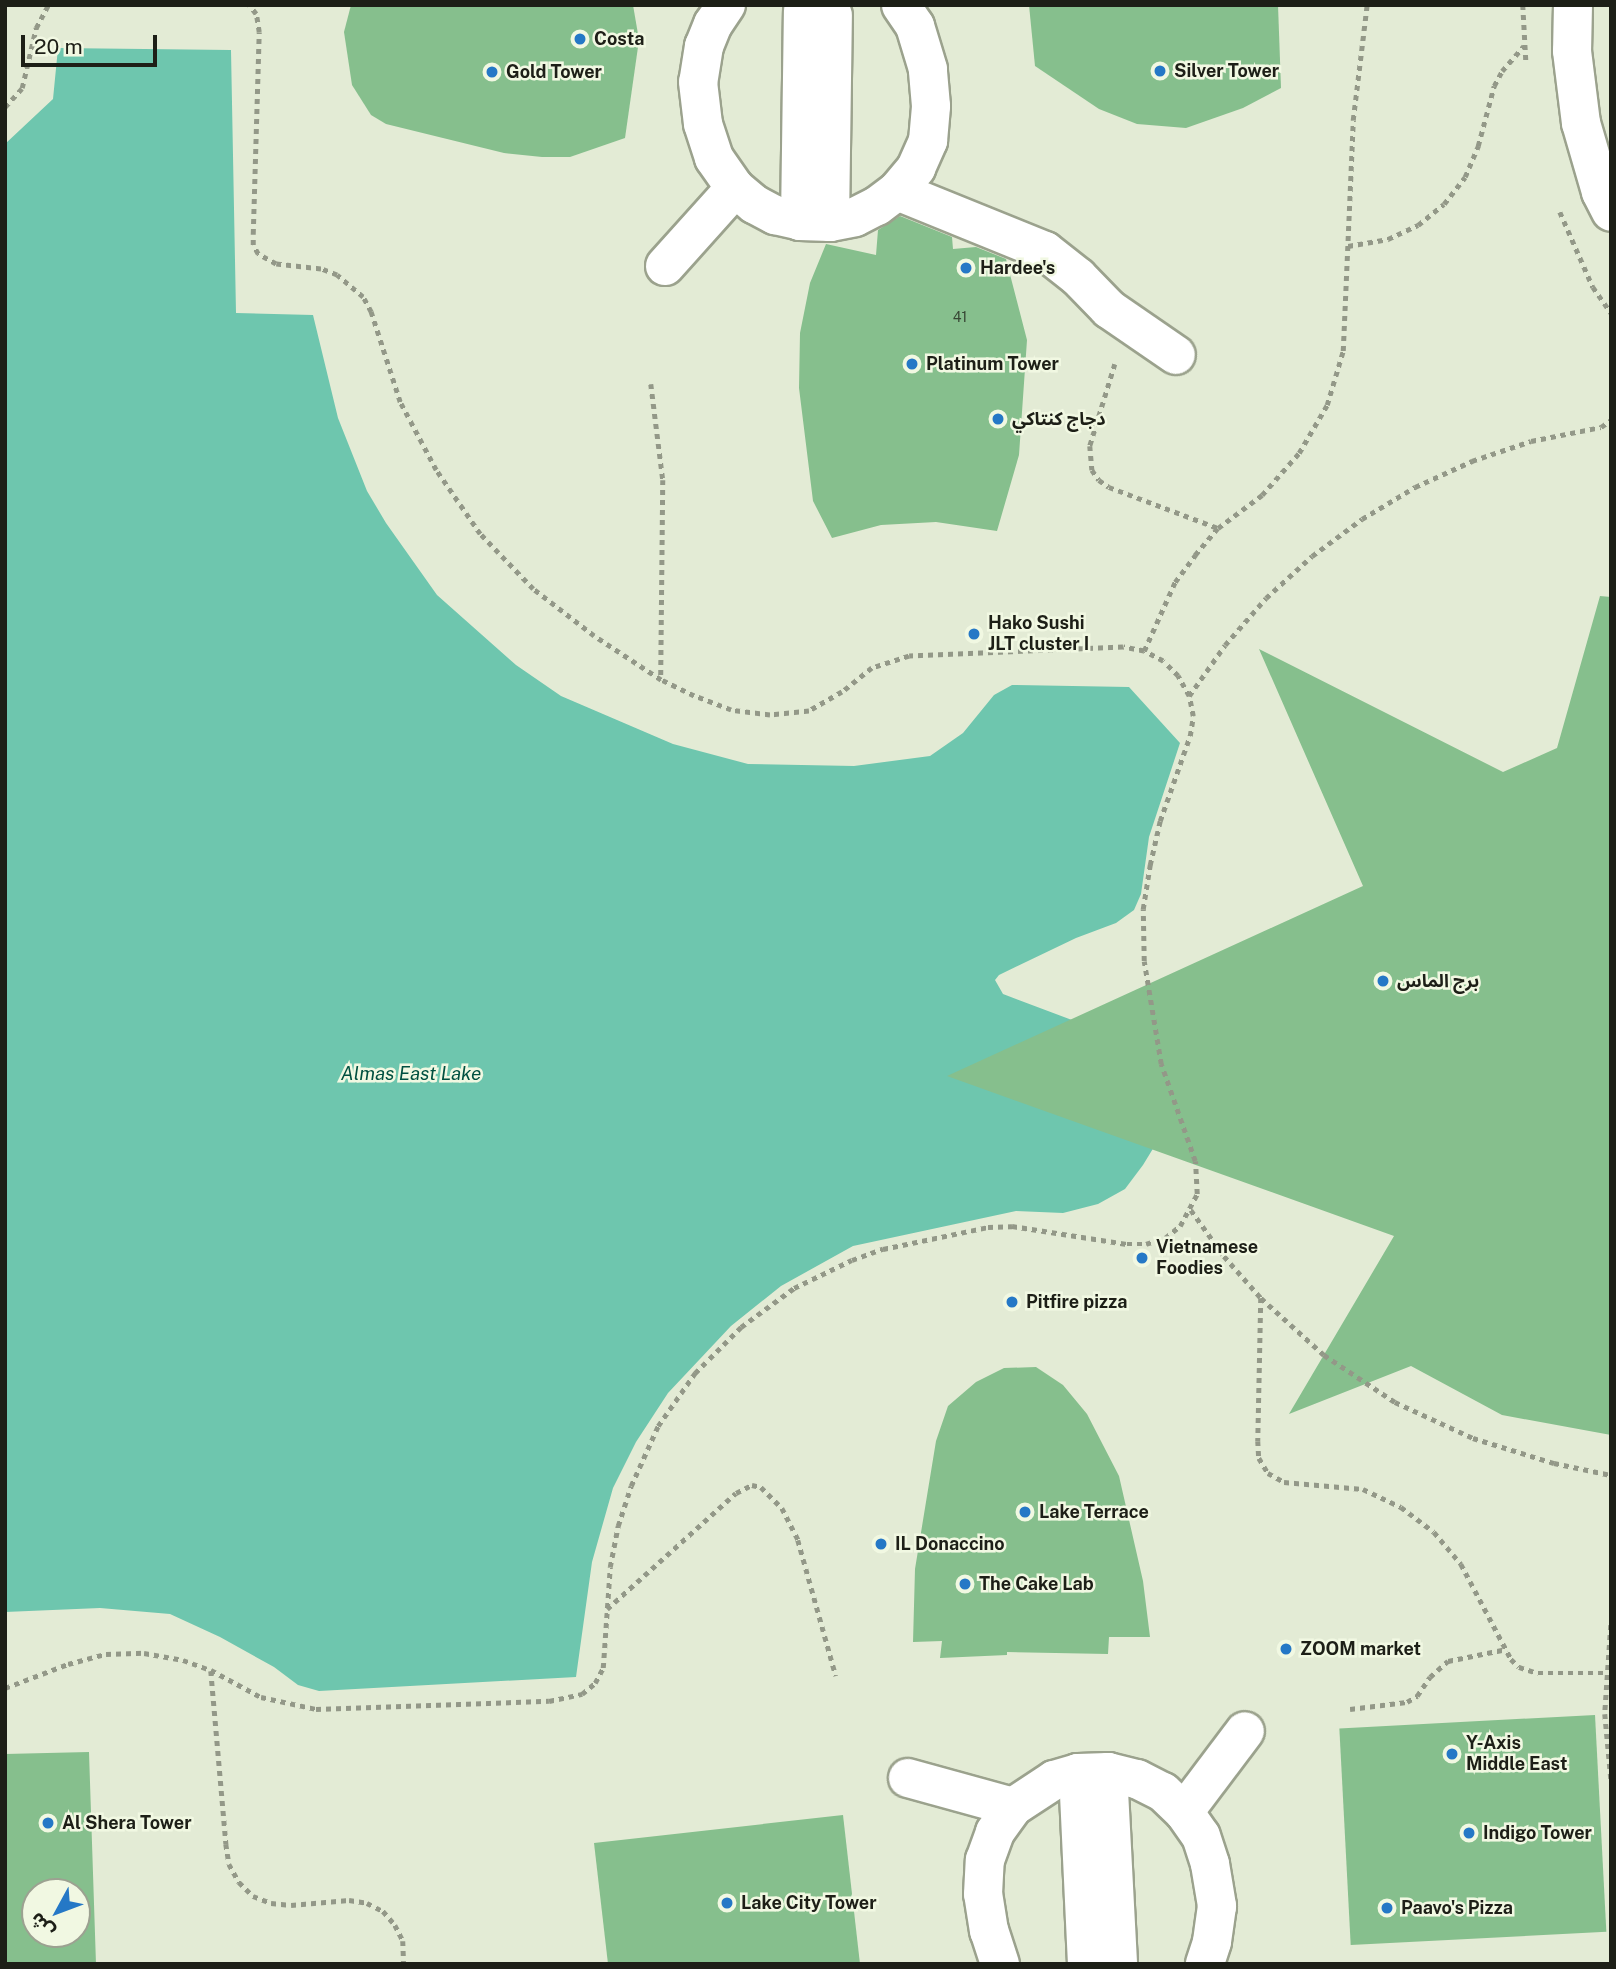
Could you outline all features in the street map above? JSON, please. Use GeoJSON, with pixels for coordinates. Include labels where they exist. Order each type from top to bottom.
{"type":"FeatureCollection","features":[{"type":"Feature","properties":{"kind":"lane"},"geometry":{"type":"LineString","coordinates":[[726,5],[713,24],[704,46],[698,82],[703,124],[714,158],[735,188],[754,204],[775,215],[815,222],[866,212],[897,191],[916,168],[928,141],[931,106],[923,48],[915,26],[902,6]]}},
{"type":"Feature","properties":{"kind":"lane"},"geometry":{"type":"LineString","coordinates":[[1573,5],[1572,51],[1581,123],[1601,192],[1611,212]]}},
{"type":"Feature","properties":{"kind":"lane"},"geometry":{"type":"LineString","coordinates":[[815,222],[818,13]]}},
{"type":"Feature","properties":{"kind":"lane"},"geometry":{"type":"LineString","coordinates":[[665,266],[735,188]]}},
{"type":"Feature","properties":{"kind":"lane"},"geometry":{"type":"LineString","coordinates":[[897,191],[1045,251],[1127,323],[1176,355]]}},
{"type":"Feature","properties":{"kind":"lane"},"geometry":{"type":"LineString","coordinates":[[1184,1812],[1245,1731]]}},
{"type":"Feature","properties":{"kind":"lane"},"geometry":{"type":"LineString","coordinates":[[1087,1964],[1093,1773]]}},
{"type":"Feature","properties":{"kind":"lane"},"geometry":{"type":"LineString","coordinates":[[1093,1773],[1118,1964]]}},
{"type":"Feature","properties":{"kind":"lane"},"geometry":{"type":"LineString","coordinates":[[1000,1964],[989,1931],[983,1894],[985,1860],[995,1832],[1013,1807],[1032,1791],[1054,1780],[1093,1773],[1137,1779],[1163,1792],[1184,1812],[1201,1836],[1210,1864],[1217,1906],[1212,1942],[1205,1964]]}},
{"type":"Feature","properties":{"kind":"lane"},"geometry":{"type":"LineString","coordinates":[[908,1778],[1013,1807]]}},
{"type":"Feature","properties":{"kind":"path"},"geometry":{"type":"LineString","coordinates":[[5,107],[22,88],[36,28],[48,5]]}},
{"type":"Feature","properties":{"kind":"path"},"geometry":{"type":"LineString","coordinates":[[5,1688],[68,1664],[106,1654],[144,1653],[183,1660],[211,1670],[261,1697],[316,1709],[566,1699],[582,1694],[595,1684],[603,1668],[606,1610],[618,1526],[631,1486],[658,1426],[695,1373],[741,1327],[794,1288],[852,1260],[883,1249],[988,1227],[1036,1227],[1127,1244],[1146,1244],[1165,1238],[1180,1226],[1191,1210],[1198,1178],[1161,1064],[1144,961],[1143,909],[1160,821],[1190,736],[1193,716],[1189,696],[1178,676],[1163,661],[1144,651],[1123,647],[909,656],[872,668],[842,692],[809,711],[770,715],[731,710],[661,680],[594,636],[533,589],[480,534],[436,470],[400,402],[371,312],[351,284],[321,269],[276,264],[258,254],[253,245],[259,32],[256,15],[249,5]]}},
{"type":"Feature","properties":{"kind":"path"},"geometry":{"type":"LineString","coordinates":[[1144,651],[1175,582],[1218,528],[1262,495],[1299,453],[1327,405],[1343,351],[1353,120],[1367,5]]}},
{"type":"Feature","properties":{"kind":"path"},"geometry":{"type":"LineString","coordinates":[[1348,246],[1388,239],[1418,225],[1444,204],[1465,177],[1478,146],[1494,86],[1502,71],[1524,46]]}},
{"type":"Feature","properties":{"kind":"path"},"geometry":{"type":"LineString","coordinates":[[1127,323],[1090,446],[1092,470],[1099,480],[1109,487],[1218,528]]}},
{"type":"Feature","properties":{"kind":"path"},"geometry":{"type":"LineString","coordinates":[[651,384],[663,480],[661,680]]}},
{"type":"Feature","properties":{"kind":"path"},"geometry":{"type":"LineString","coordinates":[[1189,696],[1225,645],[1266,598],[1312,556],[1362,519],[1415,487],[1472,461],[1531,441],[1601,427],[1611,420]]}},
{"type":"Feature","properties":{"kind":"path"},"geometry":{"type":"LineString","coordinates":[[1191,1210],[1224,1256],[1261,1298],[1324,1355],[1395,1402],[1473,1438],[1554,1463],[1611,1475]]}},
{"type":"Feature","properties":{"kind":"path"},"geometry":{"type":"LineString","coordinates":[[1261,1298],[1258,1441],[1259,1458],[1268,1473],[1284,1482],[1363,1489],[1401,1507],[1434,1532],[1461,1564],[1511,1659],[1528,1672],[1608,1674]]}},
{"type":"Feature","properties":{"kind":"path"},"geometry":{"type":"LineString","coordinates":[[606,1610],[736,1493],[752,1485],[761,1487],[782,1508],[798,1540],[836,1676]]}},
{"type":"Feature","properties":{"kind":"path"},"geometry":{"type":"LineString","coordinates":[[1611,1625],[1605,1714],[1611,1779]]}},
{"type":"Feature","properties":{"kind":"path"},"geometry":{"type":"LineString","coordinates":[[1350,1709],[1407,1702],[1417,1696],[1448,1661],[1507,1649]]}},
{"type":"Feature","properties":{"kind":"path"},"geometry":{"type":"LineString","coordinates":[[211,1670],[226,1844],[229,1864],[239,1882],[253,1896],[271,1903],[291,1905],[349,1900],[367,1903],[383,1911],[395,1925],[402,1941],[404,1964]]}},
{"type":"Feature","properties":{"kind":"water","name":"Almas East Lake"},"geometry":{"type":"Polygon","coordinates":[[[58,48],[231,50],[236,313],[313,315],[338,418],[367,491],[386,523],[437,595],[516,665],[561,696],[673,744],[748,764],[854,766],[930,756],[963,733],[994,695],[1012,685],[1129,687],[1180,743],[1149,837],[1141,894],[1134,910],[1116,923],[1076,938],[999,975],[995,980],[1003,994],[1109,1034],[1154,1147],[1143,1165],[1125,1189],[1098,1204],[1063,1213],[1016,1211],[853,1246],[781,1286],[731,1326],[668,1393],[636,1442],[613,1488],[592,1562],[576,1677],[319,1691],[298,1685],[274,1667],[220,1637],[170,1614],[100,1608],[5,1612],[5,144],[53,99],[58,48]]]}},
{"type":"Feature","properties":{"kind":"building","name":"Gold Tower"},"geometry":{"type":"Polygon","coordinates":[[[351,5],[633,5],[639,40],[625,138],[570,157],[542,157],[504,153],[386,124],[371,115],[352,85],[344,32],[351,5]]]}},
{"type":"Feature","properties":{"kind":"building","name":"Silver Tower"},"geometry":{"type":"Polygon","coordinates":[[[1029,5],[1278,5],[1281,88],[1243,108],[1186,128],[1137,124],[1099,109],[1035,66],[1029,5]]]}},
{"type":"Feature","properties":{"kind":"building","name":"Platinum Tower"},"geometry":{"type":"Polygon","coordinates":[[[900,216],[952,237],[953,249],[976,247],[1006,259],[1027,340],[1019,455],[997,531],[936,522],[881,525],[832,538],[813,501],[799,388],[800,333],[810,283],[826,244],[876,255],[878,230],[900,216]]]}},
{"type":"Feature","properties":{"kind":"building","name":"برج الماس"},"geometry":{"type":"Polygon","coordinates":[[[1600,596],[1611,597],[1611,1435],[1502,1415],[1411,1366],[1289,1414],[1394,1236],[947,1076],[1363,886],[1259,649],[1503,772],[1557,748],[1600,596]]]}},
{"type":"Feature","properties":{"kind":"building","name":"Lake Terrace"},"geometry":{"type":"Polygon","coordinates":[[[1036,1367],[1063,1385],[1087,1414],[1119,1476],[1143,1581],[1150,1637],[1109,1637],[1108,1654],[1007,1652],[1007,1655],[940,1658],[942,1641],[913,1642],[915,1569],[936,1441],[948,1406],[976,1382],[1004,1368],[1036,1367]]]}},
{"type":"Feature","properties":{"kind":"building","name":"Indigo Tower"},"geometry":{"type":"Polygon","coordinates":[[[1595,1715],[1606,1932],[1351,1945],[1339,1728],[1595,1715]]]}},
{"type":"Feature","properties":{"kind":"building","name":"Al Shera Tower"},"geometry":{"type":"Polygon","coordinates":[[[89,1752],[96,1964],[5,1964],[5,1754],[89,1752]]]}},
{"type":"Feature","properties":{"kind":"building","name":"Lake City Tower"},"geometry":{"type":"Polygon","coordinates":[[[843,1815],[860,1964],[608,1964],[594,1843],[843,1815]]]}},
{"type":"Feature","properties":{"kind":"place","name":"Costa"},"geometry":{"type":"Point","coordinates":[580,39]}},
{"type":"Feature","properties":{"kind":"place","name":"Silver Tower"},"geometry":{"type":"Point","coordinates":[1160,71]}},
{"type":"Feature","properties":{"kind":"place","name":"Gold Tower"},"geometry":{"type":"Point","coordinates":[492,72]}},
{"type":"Feature","properties":{"kind":"place","name":"Hardee's"},"geometry":{"type":"Point","coordinates":[966,268]}},
{"type":"Feature","properties":{"kind":"place","name":"Platinum Tower"},"geometry":{"type":"Point","coordinates":[912,364]}},
{"type":"Feature","properties":{"kind":"place","name":"دجاج كنتاكي"},"geometry":{"type":"Point","coordinates":[998,419]}},
{"type":"Feature","properties":{"kind":"place","name":"Hako Sushi JLT cluster I"},"geometry":{"type":"Point","coordinates":[974,634]}},
{"type":"Feature","properties":{"kind":"place","name":"برج الماس"},"geometry":{"type":"Point","coordinates":[1383,981]}},
{"type":"Feature","properties":{"kind":"place","name":"Vietnamese Foodies"},"geometry":{"type":"Point","coordinates":[1142,1258]}},
{"type":"Feature","properties":{"kind":"place","name":"Pitfire pizza"},"geometry":{"type":"Point","coordinates":[1012,1302]}},
{"type":"Feature","properties":{"kind":"place","name":"Lake Terrace"},"geometry":{"type":"Point","coordinates":[1025,1512]}},
{"type":"Feature","properties":{"kind":"place","name":"IL Donaccino"},"geometry":{"type":"Point","coordinates":[881,1544]}},
{"type":"Feature","properties":{"kind":"place","name":"The Cake Lab"},"geometry":{"type":"Point","coordinates":[965,1584]}},
{"type":"Feature","properties":{"kind":"place","name":"ZOOM market"},"geometry":{"type":"Point","coordinates":[1286,1649]}},
{"type":"Feature","properties":{"kind":"place","name":"Y-Axis Middle East"},"geometry":{"type":"Point","coordinates":[1452,1754]}},
{"type":"Feature","properties":{"kind":"place","name":"Al Shera Tower"},"geometry":{"type":"Point","coordinates":[48,1823]}},
{"type":"Feature","properties":{"kind":"place","name":"Indigo Tower"},"geometry":{"type":"Point","coordinates":[1469,1833]}},
{"type":"Feature","properties":{"kind":"place","name":"Lake City Tower"},"geometry":{"type":"Point","coordinates":[727,1903]}},
{"type":"Feature","properties":{"kind":"place","name":"Paavo's Pizza"},"geometry":{"type":"Point","coordinates":[1387,1908]}}]}
